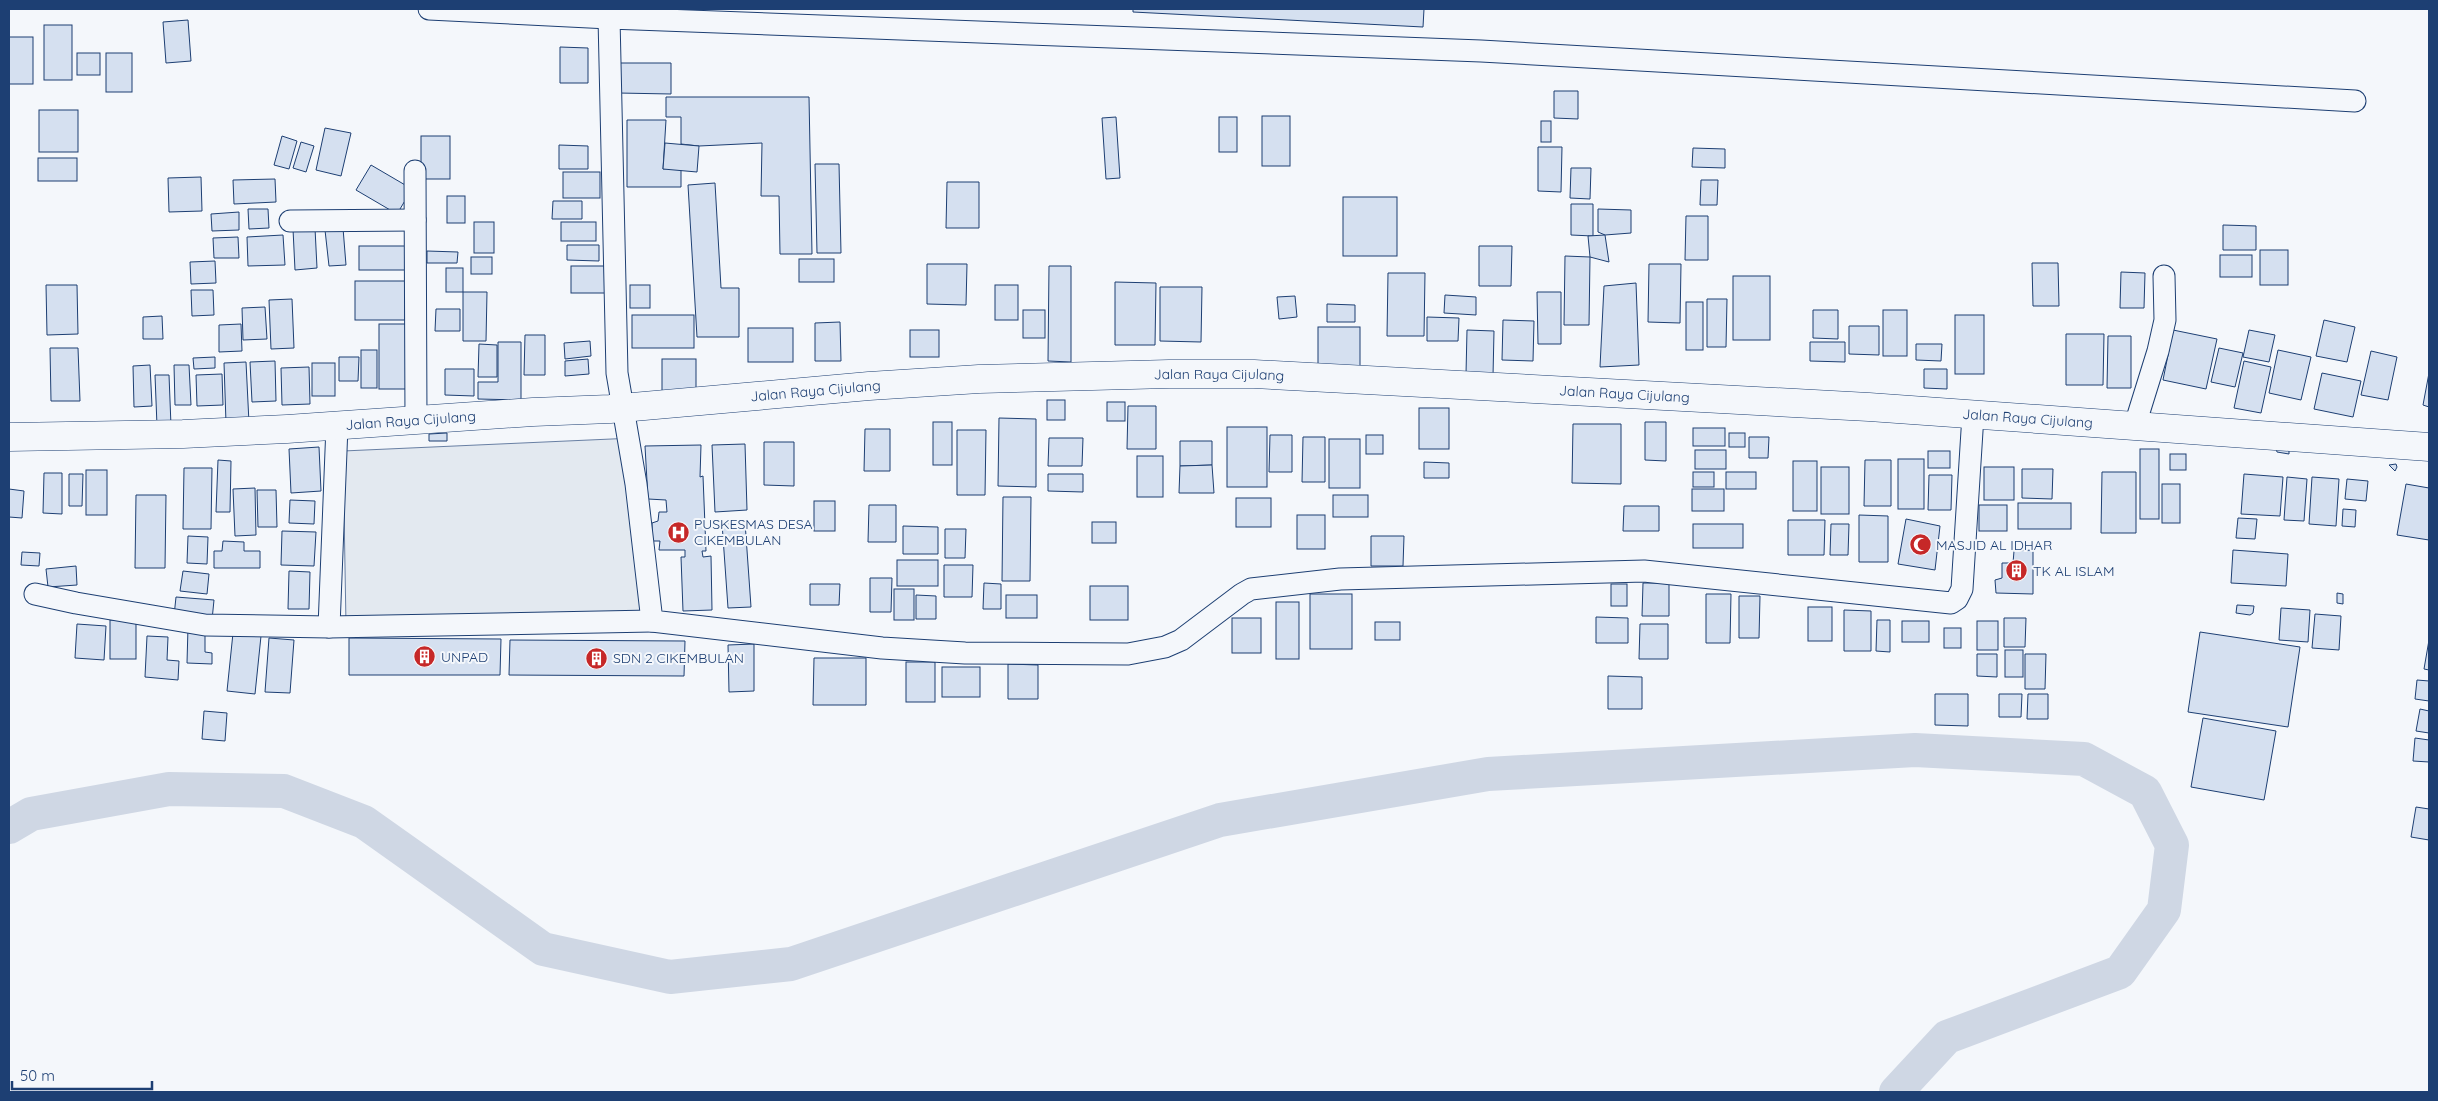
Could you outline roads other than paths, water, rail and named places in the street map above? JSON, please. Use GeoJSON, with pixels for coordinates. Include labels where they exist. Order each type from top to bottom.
{"type":"FeatureCollection","features":[{"type":"Feature","properties":{"kind":"highway","name":"Jalan Raya Cijulang"},"geometry":{"type":"LineString","coordinates":[[9,436],[183,434],[337,426],[622,408],[878,385],[979,379],[1169,374],[1254,374],[1869,407],[2429,446]]}},
{"type":"Feature","properties":{"kind":"street"},"geometry":{"type":"LineString","coordinates":[[429,9],[609,13],[1481,51],[2354,101]]}},
{"type":"Feature","properties":{"kind":"street"},"geometry":{"type":"LineString","coordinates":[[609,13],[617,373],[636,484],[652,621]]}},
{"type":"Feature","properties":{"kind":"street"},"geometry":{"type":"LineString","coordinates":[[415,171],[416,420]]}},
{"type":"Feature","properties":{"kind":"street"},"geometry":{"type":"LineString","coordinates":[[290,220],[415,220]]}},
{"type":"Feature","properties":{"kind":"street"},"geometry":{"type":"LineString","coordinates":[[2135,425],[2158,351],[2165,320],[2164,276]]}},
{"type":"Feature","properties":{"kind":"street"},"geometry":{"type":"LineString","coordinates":[[35,594],[205,625],[329,627],[652,621],[882,648],[966,653],[1128,654],[1164,647],[1181,640],[1251,589],[1340,579],[1644,570],[1952,602],[1957,599],[1962,590],[1974,415]]}},
{"type":"Feature","properties":{"kind":"street"},"geometry":{"type":"LineString","coordinates":[[329,627],[337,426]]}},
{"type":"Feature","properties":{"kind":"waterway"},"geometry":{"type":"LineString","coordinates":[[9,827],[31,814],[169,789],[284,791],[364,822],[543,949],[670,977],[791,964],[1220,820],[1488,774],[1915,750],[2084,759],[2145,792],[2172,845],[2164,910],[2120,972],[1947,1037],[1896,1092]]}},
{"type":"Feature","properties":{"kind":"place","name":"PUSKESMAS DESA CIKEMBULAN"},"geometry":{"type":"Point","coordinates":[678,532]}},
{"type":"Feature","properties":{"kind":"place","name":"MASJID AL IDHAR"},"geometry":{"type":"Point","coordinates":[1920,545]}},
{"type":"Feature","properties":{"kind":"place","name":"TK AL ISLAM"},"geometry":{"type":"Point","coordinates":[2017,571]}},
{"type":"Feature","properties":{"kind":"place","name":"UNPAD"},"geometry":{"type":"Point","coordinates":[425,657]}},
{"type":"Feature","properties":{"kind":"place","name":"SDN 2 CIKEMBULAN"},"geometry":{"type":"Point","coordinates":[597,658]}}]}
